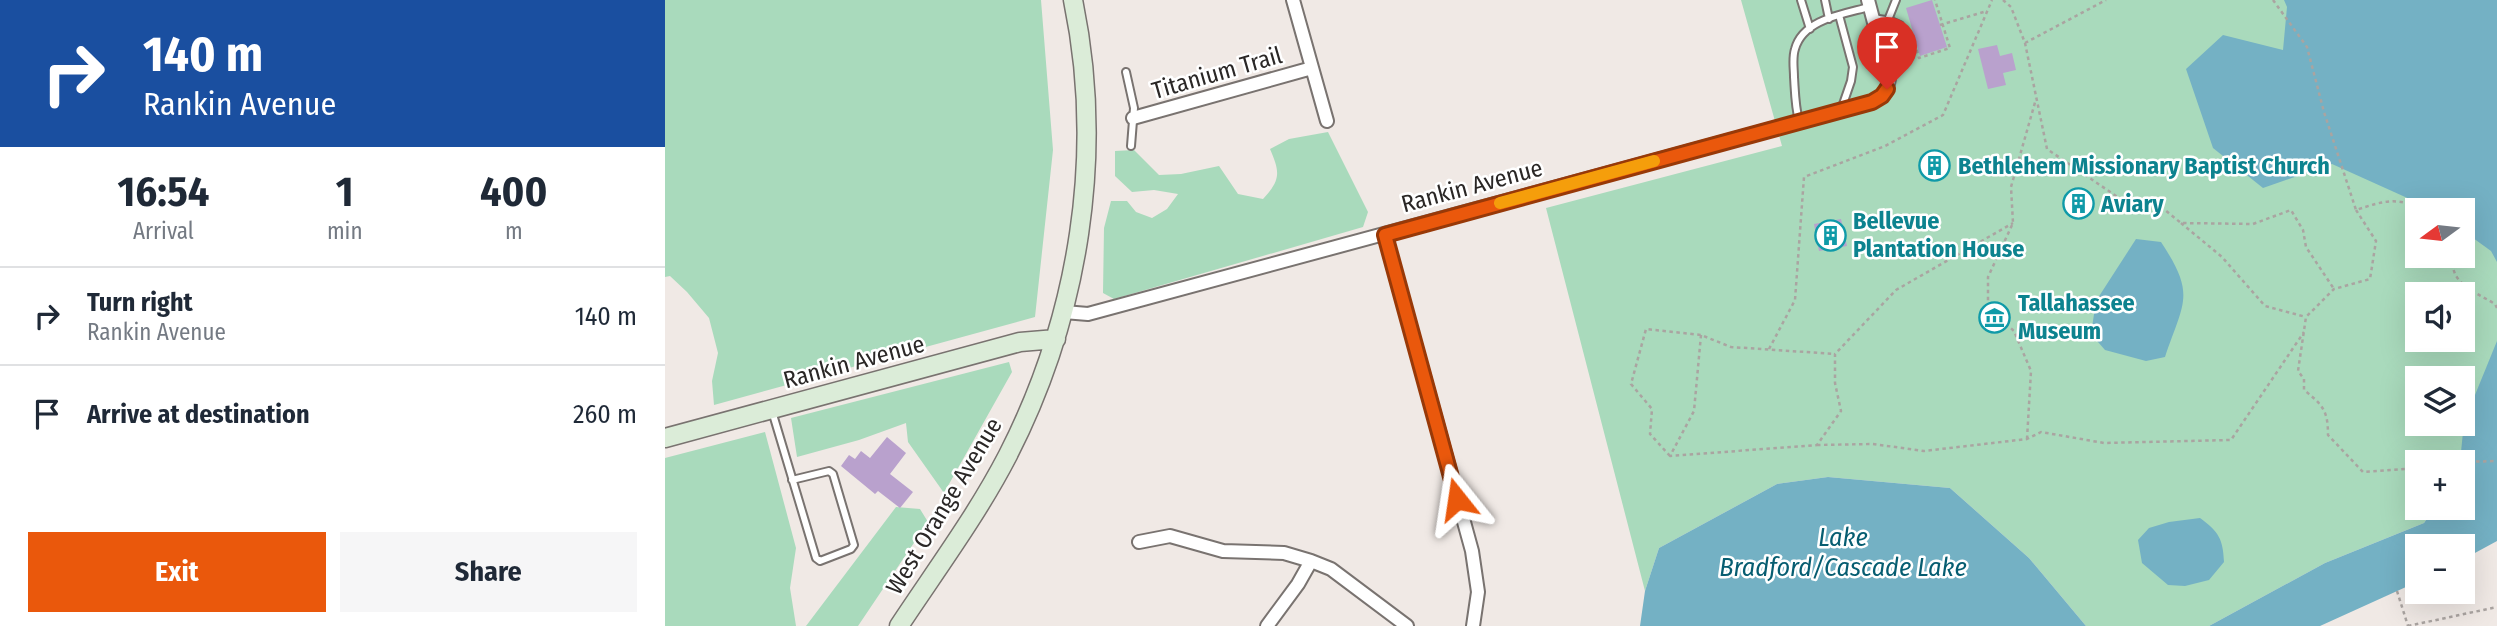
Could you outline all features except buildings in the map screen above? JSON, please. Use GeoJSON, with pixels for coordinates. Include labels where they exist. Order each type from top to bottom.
{"type":"FeatureCollection","features":[{"type":"Feature","properties":{"kind":"main road","name":"West Orange Avenue"},"geometry":{"type":"LineString","coordinates":[[899,626],[985,496],[1007,456],[1030,408],[1064,312],[1082,215],[1087,128],[1081,47],[1073,0]]}},
{"type":"Feature","properties":{"kind":"main road","name":"Rankin Avenue"},"geometry":{"type":"LineString","coordinates":[[665,438],[1020,342],[1056,339]]}},
{"type":"Feature","properties":{"kind":"street"},"geometry":{"type":"LineString","coordinates":[[1293,0],[1327,121]]}},
{"type":"Feature","properties":{"kind":"street"},"geometry":{"type":"LineString","coordinates":[[1871,8],[1888,71]]}},
{"type":"Feature","properties":{"kind":"street","name":"Titanium Trail"},"geometry":{"type":"LineString","coordinates":[[1133,118],[1312,68]]}},
{"type":"Feature","properties":{"kind":"street","name":"Rankin Avenue"},"geometry":{"type":"LineString","coordinates":[[1064,312],[1088,314],[1872,102],[1887,89],[1888,71]]}},
{"type":"Feature","properties":{"kind":"street"},"geometry":{"type":"LineString","coordinates":[[1385,235],[1472,551],[1478,593],[1473,626]]}},
{"type":"Feature","properties":{"kind":"street"},"geometry":{"type":"LineString","coordinates":[[1139,542],[1170,536],[1223,551],[1283,553],[1311,561],[1331,569],[1406,626]]}},
{"type":"Feature","properties":{"kind":"street"},"geometry":{"type":"LineString","coordinates":[[1267,626],[1298,584],[1311,561]]}},
{"type":"Feature","properties":{"kind":"lane"},"geometry":{"type":"LineString","coordinates":[[1801,0],[1810,29]]}},
{"type":"Feature","properties":{"kind":"lane"},"geometry":{"type":"LineString","coordinates":[[1825,0],[1829,19]]}},
{"type":"Feature","properties":{"kind":"lane"},"geometry":{"type":"LineString","coordinates":[[1888,20],[1896,0]]}},
{"type":"Feature","properties":{"kind":"lane"},"geometry":{"type":"LineString","coordinates":[[1799,121],[1795,105],[1795,49],[1810,29],[1839,15],[1871,8],[1900,25],[1904,35],[1905,51],[1902,59],[1888,71]]}},
{"type":"Feature","properties":{"kind":"lane"},"geometry":{"type":"LineString","coordinates":[[1839,15],[1853,67],[1841,110]]}},
{"type":"Feature","properties":{"kind":"lane"},"geometry":{"type":"LineString","coordinates":[[1126,72],[1134,108],[1131,146]]}},
{"type":"Feature","properties":{"kind":"lane"},"geometry":{"type":"LineString","coordinates":[[772,409],[792,480],[816,558],[820,561],[851,549],[854,545],[833,474],[829,471],[792,480]]}},
{"type":"Feature","properties":{"kind":"path"},"geometry":{"type":"LineString","coordinates":[[1912,33],[1919,58],[1949,48],[1935,0]]}},
{"type":"Feature","properties":{"kind":"path"},"geometry":{"type":"LineString","coordinates":[[1769,349],[1795,300],[1804,177],[1885,146],[1943,115],[1993,0]]}},
{"type":"Feature","properties":{"kind":"path"},"geometry":{"type":"LineString","coordinates":[[2003,0],[2011,7],[2025,43],[2047,149],[2122,200],[2165,210],[2222,257],[2265,306],[2306,317]]}},
{"type":"Feature","properties":{"kind":"path"},"geometry":{"type":"LineString","coordinates":[[2025,43],[2106,0]]}},
{"type":"Feature","properties":{"kind":"path"},"geometry":{"type":"LineString","coordinates":[[2273,0],[2307,47],[2345,178],[2357,210],[2376,241],[2370,279],[2333,289],[2306,317],[2298,371],[2304,379],[2304,390],[2328,414],[2328,435],[2363,472],[2405,469]]}},
{"type":"Feature","properties":{"kind":"path"},"geometry":{"type":"LineString","coordinates":[[1941,24],[1988,10]]}},
{"type":"Feature","properties":{"kind":"path"},"geometry":{"type":"LineString","coordinates":[[2027,439],[2031,371],[2014,331],[1988,308],[1989,277],[2013,223],[2011,187],[2036,98]]}},
{"type":"Feature","properties":{"kind":"path"},"geometry":{"type":"LineString","coordinates":[[2357,210],[2391,200],[2405,201]]}},
{"type":"Feature","properties":{"kind":"path"},"geometry":{"type":"LineString","coordinates":[[2181,223],[2253,224],[2291,210],[2303,230],[2306,247],[2333,289]]}},
{"type":"Feature","properties":{"kind":"path"},"geometry":{"type":"LineString","coordinates":[[1817,445],[1841,411],[1835,383],[1835,355],[1896,290],[2013,223]]}},
{"type":"Feature","properties":{"kind":"path"},"geometry":{"type":"LineString","coordinates":[[2451,268],[2458,281],[2496,307]]}},
{"type":"Feature","properties":{"kind":"path"},"geometry":{"type":"LineString","coordinates":[[1669,456],[1650,434],[1652,409],[1632,384],[1646,328],[1701,335],[1731,347],[1835,355]]}},
{"type":"Feature","properties":{"kind":"path"},"geometry":{"type":"LineString","coordinates":[[1669,456],[1817,445],[1873,444],[1924,451],[2027,439],[2041,432],[2104,443],[2231,440],[2304,332]]}},
{"type":"Feature","properties":{"kind":"path"},"geometry":{"type":"LineString","coordinates":[[1669,456],[1693,411],[1701,335]]}},
{"type":"Feature","properties":{"kind":"path"},"geometry":{"type":"LineString","coordinates":[[2475,462],[2497,461]]}},
{"type":"Feature","properties":{"kind":"path"},"geometry":{"type":"LineString","coordinates":[[2397,591],[2408,626],[2497,607]]}},
{"type":"Feature","properties":{"kind":"green space"},"geometry":{"type":"Polygon","coordinates":[[[665,0],[1041,0],[1053,150],[1035,317],[714,405],[712,381],[718,353],[709,318],[670,276],[665,277],[665,0]]]}},
{"type":"Feature","properties":{"kind":"green space","name":"Tallahassee Museum"},"geometry":{"type":"Polygon","coordinates":[[[1741,0],[2422,0],[2497,83],[2497,473],[2475,466],[2475,450],[2405,450],[2405,520],[2426,520],[2424,523],[2325,563],[2209,626],[2086,626],[2029,558],[1950,488],[1828,477],[1777,484],[1659,548],[1645,591],[1546,208],[1782,146],[1741,0]]]}},
{"type":"Feature","properties":{"kind":"green space"},"geometry":{"type":"Polygon","coordinates":[[[1328,132],[1368,212],[1363,227],[1114,299],[1103,293],[1104,228],[1111,201],[1127,201],[1136,212],[1152,218],[1167,209],[1178,194],[1154,190],[1132,192],[1115,176],[1115,151],[1134,150],[1159,175],[1181,174],[1219,166],[1238,194],[1263,199],[1277,176],[1270,149],[1289,139],[1328,132]]]}},
{"type":"Feature","properties":{"kind":"green space"},"geometry":{"type":"Polygon","coordinates":[[[1009,362],[1012,372],[944,493],[908,442],[906,423],[859,440],[797,457],[791,418],[1009,362]]]}},
{"type":"Feature","properties":{"kind":"green space"},"geometry":{"type":"Polygon","coordinates":[[[765,432],[796,548],[790,588],[796,626],[665,626],[665,458],[765,432]]]}},
{"type":"Feature","properties":{"kind":"green space"},"geometry":{"type":"Polygon","coordinates":[[[896,507],[920,509],[928,522],[858,626],[806,626],[896,507]]]}},
{"type":"Feature","properties":{"kind":"water"},"geometry":{"type":"Polygon","coordinates":[[[2284,0],[2497,0],[2497,262],[2491,251],[2475,239],[2475,198],[2407,198],[2332,164],[2263,188],[2213,148],[2186,69],[2223,35],[2283,50],[2287,7],[2284,0]]]}},
{"type":"Feature","properties":{"kind":"water"},"geometry":{"type":"Polygon","coordinates":[[[2136,239],[2161,242],[2179,274],[2183,287],[2181,310],[2165,357],[2146,361],[2105,350],[2091,334],[2096,301],[2136,239]]]}},
{"type":"Feature","properties":{"kind":"water"},"geometry":{"type":"Polygon","coordinates":[[[2497,341],[2497,541],[2475,553],[2475,534],[2405,534],[2405,587],[2320,626],[2209,626],[2325,563],[2426,520],[2475,520],[2475,450],[2461,450],[2463,436],[2475,436],[2475,395],[2497,341]]]}},
{"type":"Feature","properties":{"kind":"water","name":"Lake Bradford/Cascade Lake"},"geometry":{"type":"Polygon","coordinates":[[[1828,477],[1950,488],[2029,558],[2086,626],[1640,626],[1645,591],[1659,548],[1777,484],[1828,477]]]}},
{"type":"Feature","properties":{"kind":"water"},"geometry":{"type":"Polygon","coordinates":[[[2200,518],[2219,537],[2224,562],[2209,580],[2185,586],[2168,585],[2142,563],[2138,540],[2149,528],[2200,518]]]}},
{"type":"Feature","properties":{"kind":"slow traffic"},"geometry":{"type":"LineString","coordinates":[[1500,203],[1654,161]]}},
{"type":"Feature","properties":{"kind":"place","name":"Bethlehem Missionary Baptist Church"},"geometry":{"type":"Point","coordinates":[1935,166]}},
{"type":"Feature","properties":{"kind":"place","name":"Aviary"},"geometry":{"type":"Point","coordinates":[2078,204]}},
{"type":"Feature","properties":{"kind":"place","name":"Bellevue Plantation House"},"geometry":{"type":"Point","coordinates":[1830,235]}},
{"type":"Feature","properties":{"kind":"place","name":"Tallahassee Museum"},"geometry":{"type":"Point","coordinates":[1995,317]}},
{"type":"Feature","properties":{"kind":"route"},"geometry":{"type":"LineString","coordinates":[[1457,499],[1385,235],[1872,102],[1887,89]]}}]}
